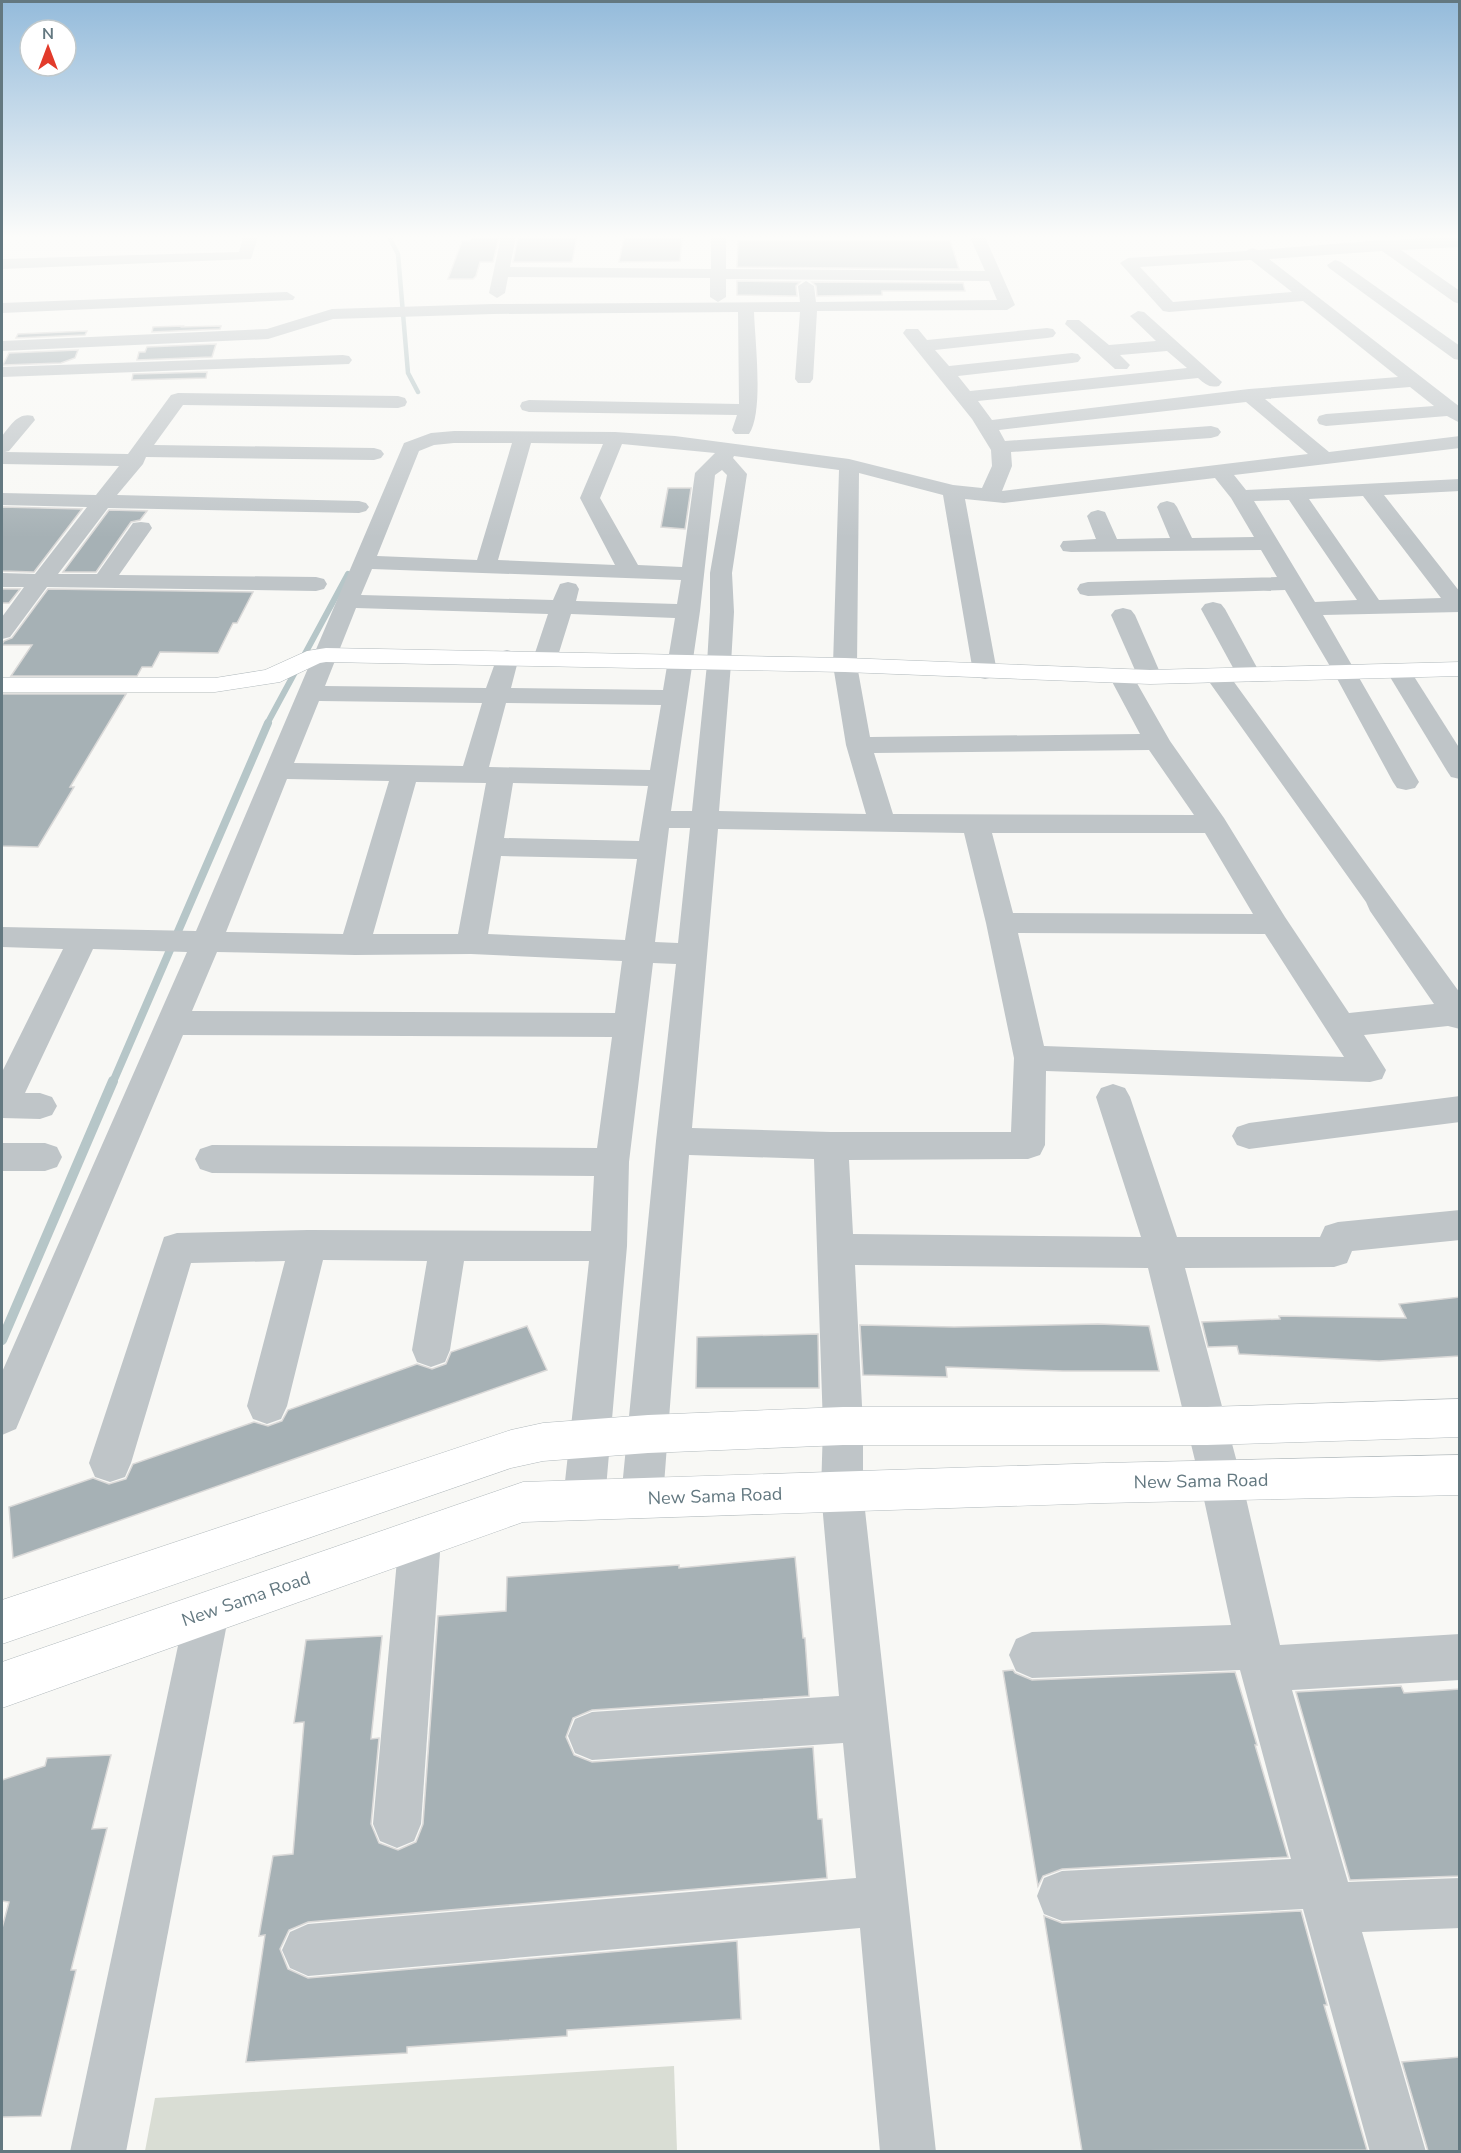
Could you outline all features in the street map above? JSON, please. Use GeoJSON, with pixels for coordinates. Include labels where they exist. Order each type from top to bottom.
{"type":"FeatureCollection","features":[{"type":"Feature","properties":{"kind":"main road"},"geometry":{"type":"LineString","coordinates":[[2,685],[214,685],[270,677],[320,656],[507,657],[719,664],[845,664],[985,672],[1150,677],[1460,669]]}},
{"type":"Feature","properties":{"kind":"main road"},"geometry":{"type":"LineString","coordinates":[[2,1622],[511,1449],[543,1443],[648,1434],[843,1426],[1208,1426],[1460,1418]]}},
{"type":"Feature","properties":{"kind":"main road","name":"New Sama Road"},"geometry":{"type":"LineString","coordinates":[[2,1685],[523,1502],[842,1491],[1460,1475]]}},
{"type":"Feature","properties":{"kind":"street"},"geometry":{"type":"LineString","coordinates":[[2,346],[191,337]]}},
{"type":"Feature","properties":{"kind":"street"},"geometry":{"type":"LineString","coordinates":[[584,1500],[609,1246],[612,1162],[656,819],[681,663],[705,473],[729,452],[748,410],[747,337]]}},
{"type":"Feature","properties":{"kind":"street"},"geometry":{"type":"LineString","coordinates":[[804,379],[807,337]]}},
{"type":"Feature","properties":{"kind":"street"},"geometry":{"type":"LineString","coordinates":[[964,337],[917,340],[988,426],[1000,447],[1003,462],[989,496]]}},
{"type":"Feature","properties":{"kind":"street"},"geometry":{"type":"LineString","coordinates":[[1089,337],[1121,365]]}},
{"type":"Feature","properties":{"kind":"street"},"geometry":{"type":"LineString","coordinates":[[1162,337],[1202,372],[1240,396],[1323,457]]}},
{"type":"Feature","properties":{"kind":"street"},"geometry":{"type":"LineString","coordinates":[[1435,337],[1460,355]]}},
{"type":"Feature","properties":{"kind":"street"},"geometry":{"type":"LineString","coordinates":[[1359,338],[1455,414]]}},
{"type":"Feature","properties":{"kind":"street"},"geometry":{"type":"LineString","coordinates":[[1105,351],[1171,345]]}},
{"type":"Feature","properties":{"kind":"street"},"geometry":{"type":"LineString","coordinates":[[943,372],[1072,358]]}},
{"type":"Feature","properties":{"kind":"street"},"geometry":{"type":"LineString","coordinates":[[2,372],[343,360]]}},
{"type":"Feature","properties":{"kind":"street"},"geometry":{"type":"LineString","coordinates":[[964,397],[1202,372]]}},
{"type":"Feature","properties":{"kind":"street"},"geometry":{"type":"LineString","coordinates":[[988,426],[1240,396],[1414,381]]}},
{"type":"Feature","properties":{"kind":"street"},"geometry":{"type":"LineString","coordinates":[[2,632],[101,500],[139,455],[178,399],[263,409],[398,402]]}},
{"type":"Feature","properties":{"kind":"street"},"geometry":{"type":"LineString","coordinates":[[528,406],[748,410]]}},
{"type":"Feature","properties":{"kind":"street"},"geometry":{"type":"LineString","coordinates":[[1326,420],[1455,414]]}},
{"type":"Feature","properties":{"kind":"street"},"geometry":{"type":"LineString","coordinates":[[2,447],[26,420]]}},
{"type":"Feature","properties":{"kind":"street"},"geometry":{"type":"LineString","coordinates":[[1000,447],[1211,432]]}},
{"type":"Feature","properties":{"kind":"street"},"geometry":{"type":"LineString","coordinates":[[236,452],[247,435]]}},
{"type":"Feature","properties":{"kind":"street"},"geometry":{"type":"LineString","coordinates":[[486,565],[523,438]]}},
{"type":"Feature","properties":{"kind":"street"},"geometry":{"type":"LineString","coordinates":[[2,1416],[172,1023],[199,941],[278,771],[310,693],[320,656],[348,601],[411,447],[431,439],[615,438],[849,465],[953,490],[989,496],[1026,495],[1460,442]]}},
{"type":"Feature","properties":{"kind":"street"},"geometry":{"type":"LineString","coordinates":[[615,438],[590,498],[630,571]]}},
{"type":"Feature","properties":{"kind":"street"},"geometry":{"type":"LineString","coordinates":[[2,458],[236,452],[374,454]]}},
{"type":"Feature","properties":{"kind":"street"},"geometry":{"type":"LineString","coordinates":[[642,1498],[673,1141],[719,664],[722,612],[721,573],[737,474],[729,452]]}},
{"type":"Feature","properties":{"kind":"street"},"geometry":{"type":"LineString","coordinates":[[849,465],[845,664],[859,745],[882,822]]}},
{"type":"Feature","properties":{"kind":"street"},"geometry":{"type":"LineString","coordinates":[[1220,471],[1240,496],[1308,609],[1406,783]]}},
{"type":"Feature","properties":{"kind":"street"},"geometry":{"type":"LineString","coordinates":[[1240,496],[1451,486],[1460,506]]}},
{"type":"Feature","properties":{"kind":"street"},"geometry":{"type":"LineString","coordinates":[[953,490],[985,672]]}},
{"type":"Feature","properties":{"kind":"street"},"geometry":{"type":"LineString","coordinates":[[1369,490],[1459,604]]}},
{"type":"Feature","properties":{"kind":"street"},"geometry":{"type":"LineString","coordinates":[[1295,493],[1373,607]]}},
{"type":"Feature","properties":{"kind":"street"},"geometry":{"type":"LineString","coordinates":[[2,498],[359,507]]}},
{"type":"Feature","properties":{"kind":"street"},"geometry":{"type":"LineString","coordinates":[[1167,507],[1184,544]]}},
{"type":"Feature","properties":{"kind":"street"},"geometry":{"type":"LineString","coordinates":[[1098,516],[1108,545]]}},
{"type":"Feature","properties":{"kind":"street"},"geometry":{"type":"LineString","coordinates":[[103,582],[141,528]]}},
{"type":"Feature","properties":{"kind":"street"},"geometry":{"type":"LineString","coordinates":[[1071,546],[1268,543]]}},
{"type":"Feature","properties":{"kind":"street"},"geometry":{"type":"LineString","coordinates":[[363,562],[692,574]]}},
{"type":"Feature","properties":{"kind":"street"},"geometry":{"type":"LineString","coordinates":[[545,659],[574,570]]}},
{"type":"Feature","properties":{"kind":"street"},"geometry":{"type":"LineString","coordinates":[[2,580],[315,584]]}},
{"type":"Feature","properties":{"kind":"street"},"geometry":{"type":"LineString","coordinates":[[1088,589],[1292,583]]}},
{"type":"Feature","properties":{"kind":"street"},"geometry":{"type":"LineString","coordinates":[[348,601],[688,611]]}},
{"type":"Feature","properties":{"kind":"street"},"geometry":{"type":"LineString","coordinates":[[1308,609],[1459,604]]}},
{"type":"Feature","properties":{"kind":"street"},"geometry":{"type":"LineString","coordinates":[[1213,609],[1249,675]]}},
{"type":"Feature","properties":{"kind":"street"},"geometry":{"type":"LineString","coordinates":[[1123,615],[1150,677]]}},
{"type":"Feature","properties":{"kind":"street"},"geometry":{"type":"LineString","coordinates":[[471,944],[489,846],[487,775],[496,696],[507,657]]}},
{"type":"Feature","properties":{"kind":"street"},"geometry":{"type":"LineString","coordinates":[[1399,672],[1460,771]]}},
{"type":"Feature","properties":{"kind":"street"},"geometry":{"type":"LineString","coordinates":[[1030,1058],[1370,1070],[1274,924],[1214,824],[1157,742],[1121,676]]}},
{"type":"Feature","properties":{"kind":"street"},"geometry":{"type":"LineString","coordinates":[[1217,676],[1458,1015],[1341,1026]]}},
{"type":"Feature","properties":{"kind":"street"},"geometry":{"type":"LineString","coordinates":[[310,693],[674,698]]}},
{"type":"Feature","properties":{"kind":"street"},"geometry":{"type":"LineString","coordinates":[[859,745],[1157,742]]}},
{"type":"Feature","properties":{"kind":"street"},"geometry":{"type":"LineString","coordinates":[[278,771],[662,778]]}},
{"type":"Feature","properties":{"kind":"street"},"geometry":{"type":"LineString","coordinates":[[355,945],[405,773]]}},
{"type":"Feature","properties":{"kind":"street"},"geometry":{"type":"LineString","coordinates":[[656,819],[976,824],[1214,824]]}},
{"type":"Feature","properties":{"kind":"street"},"geometry":{"type":"LineString","coordinates":[[673,1141],[831,1146],[1028,1145],[1030,1058],[1001,923],[976,824]]}},
{"type":"Feature","properties":{"kind":"street"},"geometry":{"type":"LineString","coordinates":[[489,846],[652,850]]}},
{"type":"Feature","properties":{"kind":"street"},"geometry":{"type":"LineString","coordinates":[[1001,923],[1274,924]]}},
{"type":"Feature","properties":{"kind":"street"},"geometry":{"type":"LineString","coordinates":[[2,937],[355,945],[471,944],[692,954]]}},
{"type":"Feature","properties":{"kind":"street"},"geometry":{"type":"LineString","coordinates":[[40,1106],[2,1105],[82,940]]}},
{"type":"Feature","properties":{"kind":"street"},"geometry":{"type":"LineString","coordinates":[[172,1023],[628,1025]]}},
{"type":"Feature","properties":{"kind":"street"},"geometry":{"type":"LineString","coordinates":[[1113,1097],[1164,1253],[1208,1426],[1261,1658],[1398,2151]]}},
{"type":"Feature","properties":{"kind":"street"},"geometry":{"type":"LineString","coordinates":[[1249,1136],[1460,1109]]}},
{"type":"Feature","properties":{"kind":"street"},"geometry":{"type":"LineString","coordinates":[[831,1146],[843,1426],[842,1491],[908,2151]]}},
{"type":"Feature","properties":{"kind":"street"},"geometry":{"type":"LineString","coordinates":[[2,1157],[45,1157]]}},
{"type":"Feature","properties":{"kind":"street"},"geometry":{"type":"LineString","coordinates":[[212,1159],[612,1162]]}},
{"type":"Feature","properties":{"kind":"street"},"geometry":{"type":"LineString","coordinates":[[835,1249],[1164,1253],[1336,1244],[1460,1225]]}},
{"type":"Feature","properties":{"kind":"street"},"geometry":{"type":"LineString","coordinates":[[110,1463],[177,1248],[308,1245],[609,1246]]}},
{"type":"Feature","properties":{"kind":"street"},"geometry":{"type":"LineString","coordinates":[[267,1406],[308,1245]]}},
{"type":"Feature","properties":{"kind":"street"},"geometry":{"type":"LineString","coordinates":[[431,1350],[448,1247]]}},
{"type":"Feature","properties":{"kind":"street"},"geometry":{"type":"LineString","coordinates":[[397,1824],[420,1539]]}},
{"type":"Feature","properties":{"kind":"street"},"geometry":{"type":"LineString","coordinates":[[98,2151],[207,1613]]}},
{"type":"Feature","properties":{"kind":"street"},"geometry":{"type":"LineString","coordinates":[[1032,1655],[1261,1658],[1460,1657]]}},
{"type":"Feature","properties":{"kind":"street"},"geometry":{"type":"LineString","coordinates":[[592,1736],[864,1718]]}},
{"type":"Feature","properties":{"kind":"street"},"geometry":{"type":"LineString","coordinates":[[1062,1896],[1325,1895],[1460,1903]]}},
{"type":"Feature","properties":{"kind":"street"},"geometry":{"type":"LineString","coordinates":[[308,1950],[883,1901]]}},
{"type":"Feature","properties":{"kind":"shaded area"},"geometry":{"type":"Polygon","coordinates":[[[674,2066],[677,2151],[145,2151],[155,2098],[674,2066]]]}},
{"type":"Feature","properties":{"kind":"building"},"geometry":{"type":"Polygon","coordinates":[[[216,344],[212,357],[137,360],[139,352],[145,352],[147,347],[216,344]]]}},
{"type":"Feature","properties":{"kind":"building"},"geometry":{"type":"Polygon","coordinates":[[[78,350],[75,358],[61,363],[3,365],[9,353],[78,350]]]}},
{"type":"Feature","properties":{"kind":"building"},"geometry":{"type":"Polygon","coordinates":[[[207,372],[206,378],[132,380],[133,374],[207,372]]]}},
{"type":"Feature","properties":{"kind":"building"},"geometry":{"type":"Polygon","coordinates":[[[668,488],[691,488],[685,529],[661,527],[668,488]]]}},
{"type":"Feature","properties":{"kind":"building"},"geometry":{"type":"Polygon","coordinates":[[[2,507],[82,509],[34,572],[2,571],[2,507]]]}},
{"type":"Feature","properties":{"kind":"building"},"geometry":{"type":"Polygon","coordinates":[[[109,510],[147,511],[140,520],[131,522],[96,572],[63,572],[109,510]]]}},
{"type":"Feature","properties":{"kind":"building"},"geometry":{"type":"Polygon","coordinates":[[[2,589],[20,589],[9,603],[2,603],[2,589]]]}},
{"type":"Feature","properties":{"kind":"building"},"geometry":{"type":"Polygon","coordinates":[[[48,589],[253,592],[237,623],[233,623],[218,653],[160,652],[152,667],[142,667],[137,676],[11,676],[32,645],[2,645],[4,641],[12,638],[48,589]]]}},
{"type":"Feature","properties":{"kind":"building"},"geometry":{"type":"Polygon","coordinates":[[[2,694],[126,694],[70,787],[74,787],[38,847],[2,846],[2,694]]]}},
{"type":"Feature","properties":{"kind":"building"},"geometry":{"type":"Polygon","coordinates":[[[1460,1297],[1460,1356],[1379,1361],[1239,1354],[1237,1346],[1208,1347],[1202,1322],[1280,1319],[1279,1316],[1406,1318],[1399,1304],[1460,1297]]]}},
{"type":"Feature","properties":{"kind":"building"},"geometry":{"type":"Polygon","coordinates":[[[1098,1324],[1149,1326],[1159,1371],[1063,1371],[946,1367],[947,1377],[863,1375],[860,1325],[954,1327],[1098,1324]]]}},
{"type":"Feature","properties":{"kind":"building"},"geometry":{"type":"Polygon","coordinates":[[[527,1326],[547,1370],[13,1558],[9,1507],[93,1478],[109,1484],[126,1479],[133,1464],[254,1422],[268,1426],[282,1421],[288,1410],[417,1364],[432,1369],[446,1364],[451,1352],[527,1326]]]}},
{"type":"Feature","properties":{"kind":"building"},"geometry":{"type":"Polygon","coordinates":[[[818,1334],[819,1388],[696,1388],[697,1337],[818,1334]]]}},
{"type":"Feature","properties":{"kind":"building"},"geometry":{"type":"Polygon","coordinates":[[[795,1557],[803,1638],[805,1638],[809,1696],[592,1710],[573,1718],[566,1737],[574,1755],[592,1762],[813,1747],[818,1819],[822,1819],[827,1878],[308,1922],[289,1930],[280,1949],[288,1969],[308,1978],[737,1941],[741,2019],[567,2030],[567,2036],[407,2047],[407,2053],[246,2062],[265,1935],[259,1936],[273,1856],[293,1854],[304,1722],[294,1723],[306,1640],[382,1636],[371,1739],[379,1738],[371,1824],[379,1843],[398,1850],[416,1842],[423,1824],[438,1616],[506,1611],[507,1577],[679,1565],[679,1568],[795,1557]]]}},
{"type":"Feature","properties":{"kind":"building"},"geometry":{"type":"Polygon","coordinates":[[[1013,1670],[1032,1680],[1235,1672],[1288,1857],[1062,1869],[1043,1876],[1038,1886],[1003,1671],[1013,1670]]]}},
{"type":"Feature","properties":{"kind":"building"},"geometry":{"type":"Polygon","coordinates":[[[1401,1686],[1404,1693],[1460,1689],[1460,1876],[1350,1880],[1296,1692],[1401,1686]]]}},
{"type":"Feature","properties":{"kind":"building"},"geometry":{"type":"Polygon","coordinates":[[[111,1755],[92,1829],[107,1828],[71,1970],[76,1970],[41,2116],[2,2117],[2,1928],[9,1902],[2,1901],[2,1780],[45,1766],[47,1758],[111,1755]]]}},
{"type":"Feature","properties":{"kind":"building"},"geometry":{"type":"Polygon","coordinates":[[[1301,1911],[1327,2005],[1324,2005],[1367,2150],[1082,2151],[1044,1916],[1062,1923],[1301,1911]]]}},
{"type":"Feature","properties":{"kind":"building"},"geometry":{"type":"Polygon","coordinates":[[[1460,2057],[1460,2151],[1428,2151],[1402,2062],[1460,2057]]]}},
{"type":"Feature","properties":{"kind":"waterway"},"geometry":{"type":"LineString","coordinates":[[405,337],[408,373],[418,392]]}},
{"type":"Feature","properties":{"kind":"waterway"},"geometry":{"type":"LineString","coordinates":[[267,724],[348,574]]}},
{"type":"Feature","properties":{"kind":"waterway"},"geometry":{"type":"LineString","coordinates":[[113,1082],[268,723]]}},
{"type":"Feature","properties":{"kind":"waterway"},"geometry":{"type":"LineString","coordinates":[[2,1340],[113,1081]]}}]}
